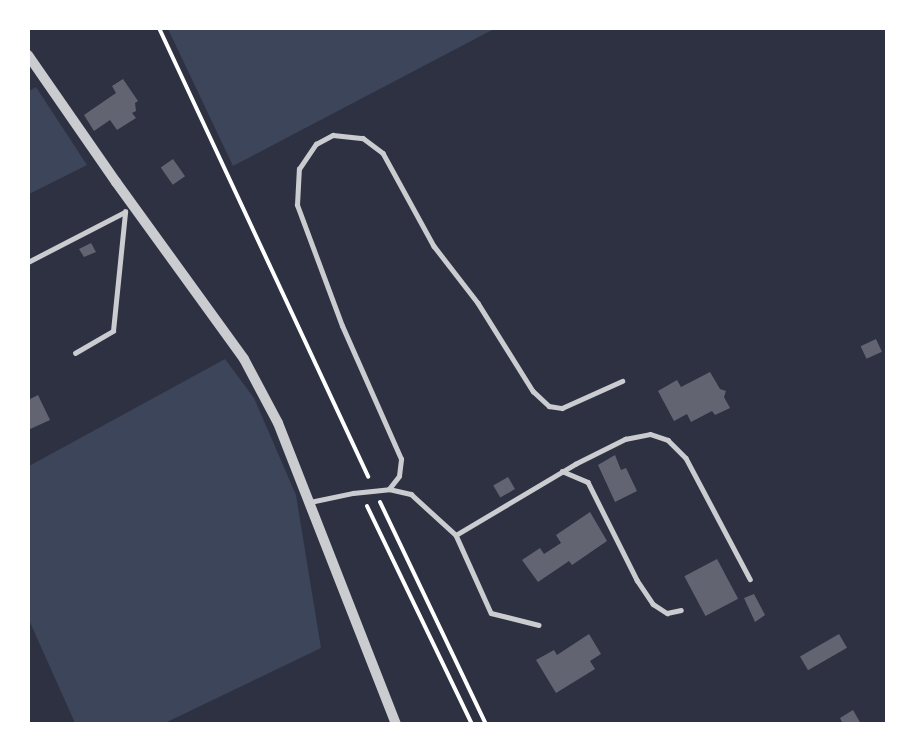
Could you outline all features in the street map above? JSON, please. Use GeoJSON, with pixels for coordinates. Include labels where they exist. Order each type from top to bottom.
{"type":"FeatureCollection","features":[{"type":"Feature","properties":{"kind":"street"},"geometry":{"type":"LineString","coordinates":[[28,55],[129,210],[243,359],[278,423],[396,723]]}},
{"type":"Feature","properties":{"kind":"lane"},"geometry":{"type":"LineString","coordinates":[[389,489],[399,476],[401,459],[342,326],[297,205],[299,169],[316,144],[333,135],[363,138],[383,153],[434,246],[478,303],[533,392],[549,406],[562,408],[622,381]]}},
{"type":"Feature","properties":{"kind":"lane"},"geometry":{"type":"LineString","coordinates":[[28,262],[129,210]]}},
{"type":"Feature","properties":{"kind":"lane"},"geometry":{"type":"LineString","coordinates":[[75,352],[113,331],[129,210]]}},
{"type":"Feature","properties":{"kind":"lane"},"geometry":{"type":"LineString","coordinates":[[456,535],[562,471],[626,439],[650,434],[669,440],[686,458],[750,579]]}},
{"type":"Feature","properties":{"kind":"lane"},"geometry":{"type":"LineString","coordinates":[[562,471],[588,482],[638,580],[653,604],[667,613],[681,610]]}},
{"type":"Feature","properties":{"kind":"lane"},"geometry":{"type":"LineString","coordinates":[[308,503],[374,490],[389,489],[411,494],[456,535],[491,613],[539,625]]}},
{"type":"Feature","properties":{"kind":"path"},"geometry":{"type":"LineString","coordinates":[[159,28],[374,490],[486,723]]}},
{"type":"Feature","properties":{"kind":"path"},"geometry":{"type":"LineString","coordinates":[[360,492],[471,723]]}},
{"type":"Feature","properties":{"kind":"shaded area"},"geometry":{"type":"Polygon","coordinates":[[[168,29],[494,29],[233,166],[168,29]]]}},
{"type":"Feature","properties":{"kind":"shaded area"},"geometry":{"type":"Polygon","coordinates":[[[36,87],[87,165],[29,194],[29,91],[36,87]]]}},
{"type":"Feature","properties":{"kind":"shaded area"},"geometry":{"type":"Polygon","coordinates":[[[225,359],[254,398],[296,495],[321,648],[165,723],[75,723],[29,620],[29,466],[225,359]]]}},
{"type":"Feature","properties":{"kind":"building"},"geometry":{"type":"Polygon","coordinates":[[[123,79],[138,101],[135,103],[136,111],[132,113],[136,118],[117,130],[110,120],[94,131],[84,115],[116,93],[112,86],[123,79]]]}},
{"type":"Feature","properties":{"kind":"building"},"geometry":{"type":"Polygon","coordinates":[[[173,159],[185,176],[173,185],[161,168],[173,159]]]}},
{"type":"Feature","properties":{"kind":"building"},"geometry":{"type":"Polygon","coordinates":[[[91,243],[96,252],[84,257],[79,249],[91,243]]]}},
{"type":"Feature","properties":{"kind":"building"},"geometry":{"type":"Polygon","coordinates":[[[876,339],[882,352],[867,359],[861,346],[876,339]]]}},
{"type":"Feature","properties":{"kind":"building"},"geometry":{"type":"Polygon","coordinates":[[[710,372],[720,389],[726,391],[724,397],[730,408],[715,415],[712,411],[691,422],[687,414],[674,421],[658,391],[677,380],[681,387],[710,372]]]}},
{"type":"Feature","properties":{"kind":"building"},"geometry":{"type":"Polygon","coordinates":[[[38,395],[50,420],[28,430],[28,400],[38,395]]]}},
{"type":"Feature","properties":{"kind":"building"},"geometry":{"type":"Polygon","coordinates":[[[615,455],[621,470],[626,468],[637,491],[615,502],[598,465],[615,455]]]}},
{"type":"Feature","properties":{"kind":"building"},"geometry":{"type":"Polygon","coordinates":[[[508,477],[515,489],[500,498],[493,486],[508,477]]]}},
{"type":"Feature","properties":{"kind":"building"},"geometry":{"type":"Polygon","coordinates":[[[590,512],[607,541],[572,565],[569,561],[538,582],[522,560],[540,548],[544,554],[561,543],[556,535],[590,512]]]}},
{"type":"Feature","properties":{"kind":"building"},"geometry":{"type":"Polygon","coordinates":[[[717,559],[738,599],[705,616],[684,576],[717,559]]]}},
{"type":"Feature","properties":{"kind":"building"},"geometry":{"type":"Polygon","coordinates":[[[754,594],[765,615],[755,622],[744,598],[754,594]]]}},
{"type":"Feature","properties":{"kind":"building"},"geometry":{"type":"Polygon","coordinates":[[[589,634],[601,654],[590,661],[595,669],[556,693],[536,660],[554,650],[557,655],[589,634]]]}},
{"type":"Feature","properties":{"kind":"building"},"geometry":{"type":"Polygon","coordinates":[[[839,634],[847,648],[808,670],[800,656],[839,634]]]}},
{"type":"Feature","properties":{"kind":"building"},"geometry":{"type":"Polygon","coordinates":[[[853,710],[861,724],[843,724],[840,718],[853,710]]]}}]}
